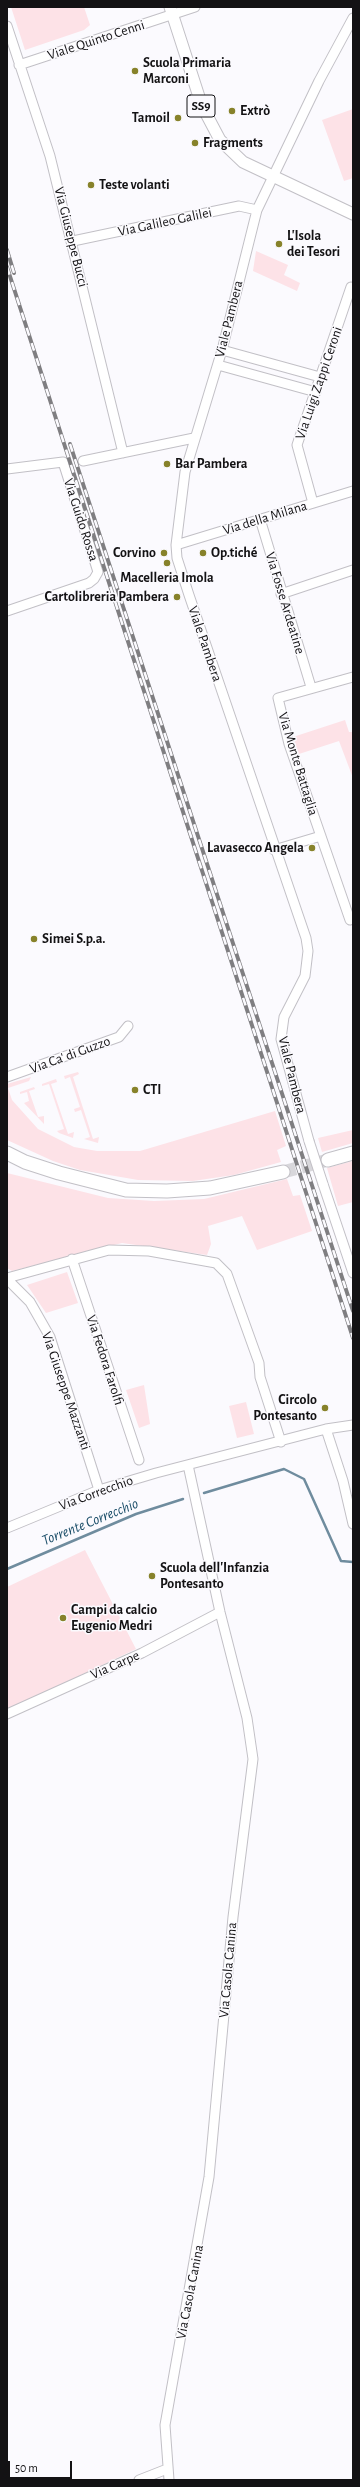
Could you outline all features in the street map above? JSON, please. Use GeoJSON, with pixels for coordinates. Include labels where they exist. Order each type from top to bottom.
{"type":"FeatureCollection","features":[{"type":"Feature","properties":{"kind":"highway"},"geometry":{"type":"LineString","coordinates":[[7,1153],[25,1162],[59,1174],[126,1190],[167,1191],[210,1188],[283,1172]]}},
{"type":"Feature","properties":{"kind":"highway"},"geometry":{"type":"LineString","coordinates":[[328,1160],[353,1153]]}},
{"type":"Feature","properties":{"kind":"highway"},"geometry":{"type":"LineString","coordinates":[[7,1160],[25,1162]]}},
{"type":"Feature","properties":{"kind":"main road","name":"SS9"},"geometry":{"type":"LineString","coordinates":[[171,11],[210,126],[232,153],[243,162],[272,177],[353,214]]}},
{"type":"Feature","properties":{"kind":"street","name":"Viale Quinto Cenni"},"geometry":{"type":"LineString","coordinates":[[20,65],[171,11],[195,7]]}},
{"type":"Feature","properties":{"kind":"street","name":"Viale Pambera"},"geometry":{"type":"LineString","coordinates":[[353,18],[342,36],[257,210],[222,350],[194,438],[185,472],[176,545],[177,558],[189,595],[308,950],[305,976],[284,1017],[281,1040],[309,1141],[353,1273]]}},
{"type":"Feature","properties":{"kind":"street","name":"Via Giuseppe Bucci"},"geometry":{"type":"LineString","coordinates":[[7,26],[50,156],[73,241],[123,453]]}},
{"type":"Feature","properties":{"kind":"street","name":"Via Galileo Galilei"},"geometry":{"type":"LineString","coordinates":[[73,241],[239,206],[257,210]]}},
{"type":"Feature","properties":{"kind":"street","name":"Via Luigi Zappi Ceroni"},"geometry":{"type":"LineString","coordinates":[[313,503],[297,445],[351,288]]}},
{"type":"Feature","properties":{"kind":"street"},"geometry":{"type":"LineString","coordinates":[[222,350],[320,377]]}},
{"type":"Feature","properties":{"kind":"street"},"geometry":{"type":"LineString","coordinates":[[218,364],[316,392]]}},
{"type":"Feature","properties":{"kind":"street"},"geometry":{"type":"LineString","coordinates":[[83,461],[194,438]]}},
{"type":"Feature","properties":{"kind":"street","name":"Via Guido Rossa"},"geometry":{"type":"LineString","coordinates":[[7,469],[63,462],[98,572],[94,579],[89,583],[7,611]]}},
{"type":"Feature","properties":{"kind":"street","name":"Via della Milana"},"geometry":{"type":"LineString","coordinates":[[176,545],[353,491]]}},
{"type":"Feature","properties":{"kind":"street","name":"Via Fosse Ardeatine"},"geometry":{"type":"LineString","coordinates":[[260,519],[281,594],[311,687]]}},
{"type":"Feature","properties":{"kind":"street"},"geometry":{"type":"LineString","coordinates":[[281,594],[353,570]]}},
{"type":"Feature","properties":{"kind":"street","name":"Via Monte Battaglia"},"geometry":{"type":"LineString","coordinates":[[353,677],[311,687],[278,698],[289,744],[350,920],[353,918]]}},
{"type":"Feature","properties":{"kind":"street"},"geometry":{"type":"LineString","coordinates":[[274,850],[321,836]]}},
{"type":"Feature","properties":{"kind":"street","name":"Via Ca' di Guzzo"},"geometry":{"type":"LineString","coordinates":[[7,1077],[119,1037],[128,1026]]}},
{"type":"Feature","properties":{"kind":"street"},"geometry":{"type":"LineString","coordinates":[[7,1279],[72,1259],[109,1250],[150,1251],[216,1263],[227,1274],[259,1368],[280,1442]]}},
{"type":"Feature","properties":{"kind":"street","name":"Via Fedora Farolfi"},"geometry":{"type":"LineString","coordinates":[[72,1259],[139,1460]]}},
{"type":"Feature","properties":{"kind":"street","name":"Via Giuseppe Mazzanti"},"geometry":{"type":"LineString","coordinates":[[7,1279],[30,1302],[50,1337],[99,1490]]}},
{"type":"Feature","properties":{"kind":"street","name":"Via Correcchio"},"geometry":{"type":"LineString","coordinates":[[7,1528],[99,1490],[326,1429],[353,1425]]}},
{"type":"Feature","properties":{"kind":"street"},"geometry":{"type":"LineString","coordinates":[[326,1429],[343,1481],[353,1524]]}},
{"type":"Feature","properties":{"kind":"street","name":"Via Casola Canina"},"geometry":{"type":"LineString","coordinates":[[169,2480],[167,2469],[165,2424],[209,2177],[232,1917],[253,1759],[247,1718],[220,1612],[188,1465]]}},
{"type":"Feature","properties":{"kind":"street","name":"Via Carpe"},"geometry":{"type":"LineString","coordinates":[[7,1714],[142,1653],[220,1612]]}},
{"type":"Feature","properties":{"kind":"street"},"geometry":{"type":"LineString","coordinates":[[139,2480],[167,2469]]}},
{"type":"Feature","properties":{"kind":"shaded area"},"geometry":{"type":"Polygon","coordinates":[[[11,7],[84,7],[90,25],[84,30],[25,50],[11,7]]]}},
{"type":"Feature","properties":{"kind":"shaded area"},"geometry":{"type":"Polygon","coordinates":[[[353,109],[353,178],[344,181],[322,120],[353,109]]]}},
{"type":"Feature","properties":{"kind":"shaded area"},"geometry":{"type":"Polygon","coordinates":[[[256,251],[288,265],[284,275],[300,283],[297,291],[253,271],[256,251]]]}},
{"type":"Feature","properties":{"kind":"shaded area"},"geometry":{"type":"Polygon","coordinates":[[[345,720],[349,732],[353,732],[353,778],[339,741],[299,754],[293,737],[345,720]]]}},
{"type":"Feature","properties":{"kind":"shaded area"},"geometry":{"type":"Polygon","coordinates":[[[78,1072],[79,1074],[73,1077],[93,1139],[99,1137],[98,1143],[84,1139],[90,1137],[81,1110],[75,1112],[74,1109],[80,1107],[70,1077],[65,1079],[64,1076],[78,1072]]]}},
{"type":"Feature","properties":{"kind":"shaded area"},"geometry":{"type":"Polygon","coordinates":[[[31,1077],[29,1081],[8,1088],[12,1100],[38,1129],[74,1147],[97,1151],[140,1151],[275,1111],[286,1146],[277,1150],[281,1162],[234,1175],[193,1181],[138,1180],[80,1170],[53,1161],[7,1140],[7,1084],[31,1077]]]}},
{"type":"Feature","properties":{"kind":"shaded area"},"geometry":{"type":"Polygon","coordinates":[[[56,1079],[57,1082],[51,1084],[68,1134],[74,1132],[73,1138],[57,1131],[64,1129],[49,1084],[42,1086],[42,1084],[56,1079]]]}},
{"type":"Feature","properties":{"kind":"shaded area"},"geometry":{"type":"Polygon","coordinates":[[[34,1087],[35,1089],[29,1091],[38,1117],[44,1116],[44,1124],[24,1103],[29,1101],[27,1092],[20,1094],[20,1092],[34,1087]]]}},
{"type":"Feature","properties":{"kind":"shaded area"},"geometry":{"type":"Polygon","coordinates":[[[353,1130],[353,1143],[322,1152],[318,1138],[353,1130]]]}},
{"type":"Feature","properties":{"kind":"shaded area"},"geometry":{"type":"Polygon","coordinates":[[[353,1161],[353,1202],[338,1206],[327,1168],[353,1161]]]}},
{"type":"Feature","properties":{"kind":"shaded area"},"geometry":{"type":"Polygon","coordinates":[[[7,1173],[108,1198],[154,1201],[204,1199],[287,1179],[293,1196],[300,1195],[312,1231],[257,1250],[242,1216],[208,1226],[211,1244],[207,1255],[122,1243],[12,1271],[7,1268],[7,1173]]]}},
{"type":"Feature","properties":{"kind":"shaded area"},"geometry":{"type":"Polygon","coordinates":[[[67,1272],[78,1303],[46,1313],[27,1285],[67,1272]]]}},
{"type":"Feature","properties":{"kind":"shaded area"},"geometry":{"type":"Polygon","coordinates":[[[144,1385],[150,1424],[139,1428],[126,1390],[144,1385]]]}},
{"type":"Feature","properties":{"kind":"shaded area"},"geometry":{"type":"Polygon","coordinates":[[[246,1402],[254,1434],[237,1438],[229,1406],[246,1402]]]}},
{"type":"Feature","properties":{"kind":"shaded area","name":"Campi da calcio Eugenio Medri"},"geometry":{"type":"Polygon","coordinates":[[[85,1550],[136,1649],[7,1710],[7,1587],[85,1550]]]}},
{"type":"Feature","properties":{"kind":"waterway","name":"Torrente Correcchio"},"geometry":{"type":"LineString","coordinates":[[204,1493],[284,1469],[304,1479],[341,1561],[353,1562]]}},
{"type":"Feature","properties":{"kind":"waterway","name":"Torrente Correcchio"},"geometry":{"type":"LineString","coordinates":[[7,1569],[136,1514],[183,1499]]}},
{"type":"Feature","properties":{"kind":"tunnel"},"geometry":{"type":"LineString","coordinates":[[283,1172],[328,1160]]}},
{"type":"Feature","properties":{"kind":"railway"},"geometry":{"type":"LineString","coordinates":[[7,250],[14,273]]}},
{"type":"Feature","properties":{"kind":"railway"},"geometry":{"type":"LineString","coordinates":[[7,267],[353,1338]]}},
{"type":"Feature","properties":{"kind":"railway"},"geometry":{"type":"LineString","coordinates":[[70,444],[353,1311]]}},
{"type":"Feature","properties":{"kind":"place","name":"Scuola Primaria Marconi"},"geometry":{"type":"Point","coordinates":[135,71]}},
{"type":"Feature","properties":{"kind":"place","name":"Extrò"},"geometry":{"type":"Point","coordinates":[232,111]}},
{"type":"Feature","properties":{"kind":"place","name":"Tamoil"},"geometry":{"type":"Point","coordinates":[178,118]}},
{"type":"Feature","properties":{"kind":"place","name":"Fragments"},"geometry":{"type":"Point","coordinates":[195,143]}},
{"type":"Feature","properties":{"kind":"place","name":"Teste volanti"},"geometry":{"type":"Point","coordinates":[91,185]}},
{"type":"Feature","properties":{"kind":"place","name":"L'Isola dei Tesori"},"geometry":{"type":"Point","coordinates":[279,244]}},
{"type":"Feature","properties":{"kind":"place","name":"Bar Pambera"},"geometry":{"type":"Point","coordinates":[167,464]}},
{"type":"Feature","properties":{"kind":"place","name":"Corvino"},"geometry":{"type":"Point","coordinates":[164,553]}},
{"type":"Feature","properties":{"kind":"place","name":"Op.tiché"},"geometry":{"type":"Point","coordinates":[203,553]}},
{"type":"Feature","properties":{"kind":"place","name":"Macelleria Imola"},"geometry":{"type":"Point","coordinates":[167,563]}},
{"type":"Feature","properties":{"kind":"place","name":"Cartolibreria Pambera"},"geometry":{"type":"Point","coordinates":[177,597]}},
{"type":"Feature","properties":{"kind":"place","name":"Lavasecco Angela"},"geometry":{"type":"Point","coordinates":[312,848]}},
{"type":"Feature","properties":{"kind":"place","name":"Simei S.p.a."},"geometry":{"type":"Point","coordinates":[34,939]}},
{"type":"Feature","properties":{"kind":"place","name":"CTI"},"geometry":{"type":"Point","coordinates":[135,1090]}},
{"type":"Feature","properties":{"kind":"place","name":"Circolo Pontesanto"},"geometry":{"type":"Point","coordinates":[325,1408]}},
{"type":"Feature","properties":{"kind":"place","name":"Scuola dell'Infanzia Pontesanto"},"geometry":{"type":"Point","coordinates":[152,1576]}},
{"type":"Feature","properties":{"kind":"place","name":"Campi da calcio Eugenio Medri"},"geometry":{"type":"Point","coordinates":[63,1618]}}]}
